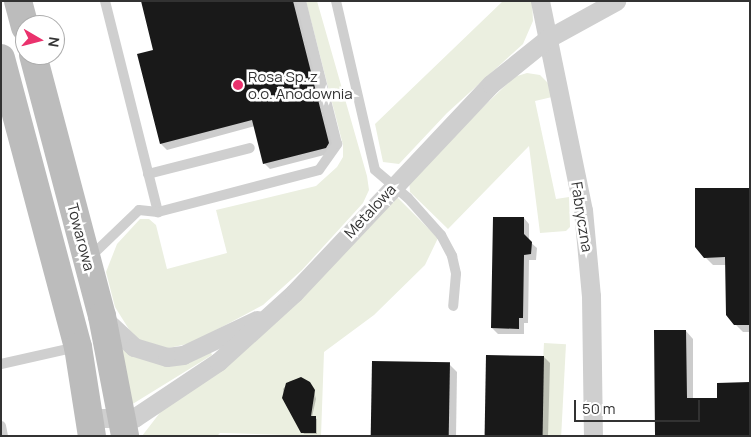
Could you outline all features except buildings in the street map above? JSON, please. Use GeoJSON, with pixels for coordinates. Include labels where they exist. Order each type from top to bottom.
{"type":"FeatureCollection","features":[{"type":"Feature","properties":{"kind":"street"},"geometry":{"type":"LineString","coordinates":[[18,1],[22,15]]}},
{"type":"Feature","properties":{"kind":"street","name":"Fabryczna"},"geometry":{"type":"LineString","coordinates":[[540,1],[583,210],[588,250],[593,436]]}},
{"type":"Feature","properties":{"kind":"street","name":"Metalowa"},"geometry":{"type":"LineString","coordinates":[[124,428],[218,362],[263,318],[294,293],[491,84],[547,40],[616,1]]}},
{"type":"Feature","properties":{"kind":"street"},"geometry":{"type":"LineString","coordinates":[[1,58],[78,347],[91,427],[124,428]]}},
{"type":"Feature","properties":{"kind":"street","name":"Towarowa"},"geometry":{"type":"LineString","coordinates":[[36,65],[102,316],[124,428]]}},
{"type":"Feature","properties":{"kind":"street"},"geometry":{"type":"LineString","coordinates":[[102,316],[122,339],[134,347],[167,357],[183,355],[263,318]]}},
{"type":"Feature","properties":{"kind":"lane"},"geometry":{"type":"LineString","coordinates":[[105,1],[158,212]]}},
{"type":"Feature","properties":{"kind":"lane"},"geometry":{"type":"LineString","coordinates":[[88,259],[139,210],[158,212],[319,170],[337,144],[301,1]]}},
{"type":"Feature","properties":{"kind":"lane"},"geometry":{"type":"LineString","coordinates":[[336,1],[374,170],[394,185],[441,235],[452,256],[456,274],[453,306]]}},
{"type":"Feature","properties":{"kind":"lane"},"geometry":{"type":"LineString","coordinates":[[148,174],[250,148]]}},
{"type":"Feature","properties":{"kind":"lane"},"geometry":{"type":"LineString","coordinates":[[1,364],[78,347]]}},
{"type":"Feature","properties":{"kind":"lane"},"geometry":{"type":"LineString","coordinates":[[1,426],[2,436]]}},
{"type":"Feature","properties":{"kind":"shaded area"},"geometry":{"type":"Polygon","coordinates":[[[306,1],[317,1],[367,176],[369,190],[363,203],[302,270],[263,305],[192,343],[164,349],[143,344],[130,331],[115,307],[106,272],[117,244],[140,219],[149,219],[156,225],[167,269],[227,253],[216,210],[316,186],[337,167],[343,157],[343,145],[306,1]]]}},
{"type":"Feature","properties":{"kind":"shaded area"},"geometry":{"type":"Polygon","coordinates":[[[503,1],[532,1],[533,21],[523,44],[447,113],[399,164],[383,162],[375,124],[503,1]]]}},
{"type":"Feature","properties":{"kind":"shaded area"},"geometry":{"type":"Polygon","coordinates":[[[527,73],[540,75],[549,84],[552,97],[535,101],[556,199],[569,197],[570,227],[566,231],[540,233],[529,146],[448,229],[410,192],[409,179],[514,77],[527,73]]]}},
{"type":"Feature","properties":{"kind":"shaded area"},"geometry":{"type":"Polygon","coordinates":[[[398,198],[438,238],[425,265],[374,315],[324,352],[321,436],[220,433],[217,436],[142,436],[162,410],[229,364],[309,291],[393,199],[398,198]]]}},
{"type":"Feature","properties":{"kind":"shaded area"},"geometry":{"type":"Polygon","coordinates":[[[544,343],[566,344],[561,436],[539,436],[544,343]]]}},
{"type":"Feature","properties":{"kind":"shaded area"},"geometry":{"type":"Polygon","coordinates":[[[118,346],[161,365],[175,366],[210,350],[212,355],[131,405],[118,346]]]}},
{"type":"Feature","properties":{"kind":"place","name":"Rosa Sp. z o.o. Anodownia"},"geometry":{"type":"Point","coordinates":[238,85]}}]}
